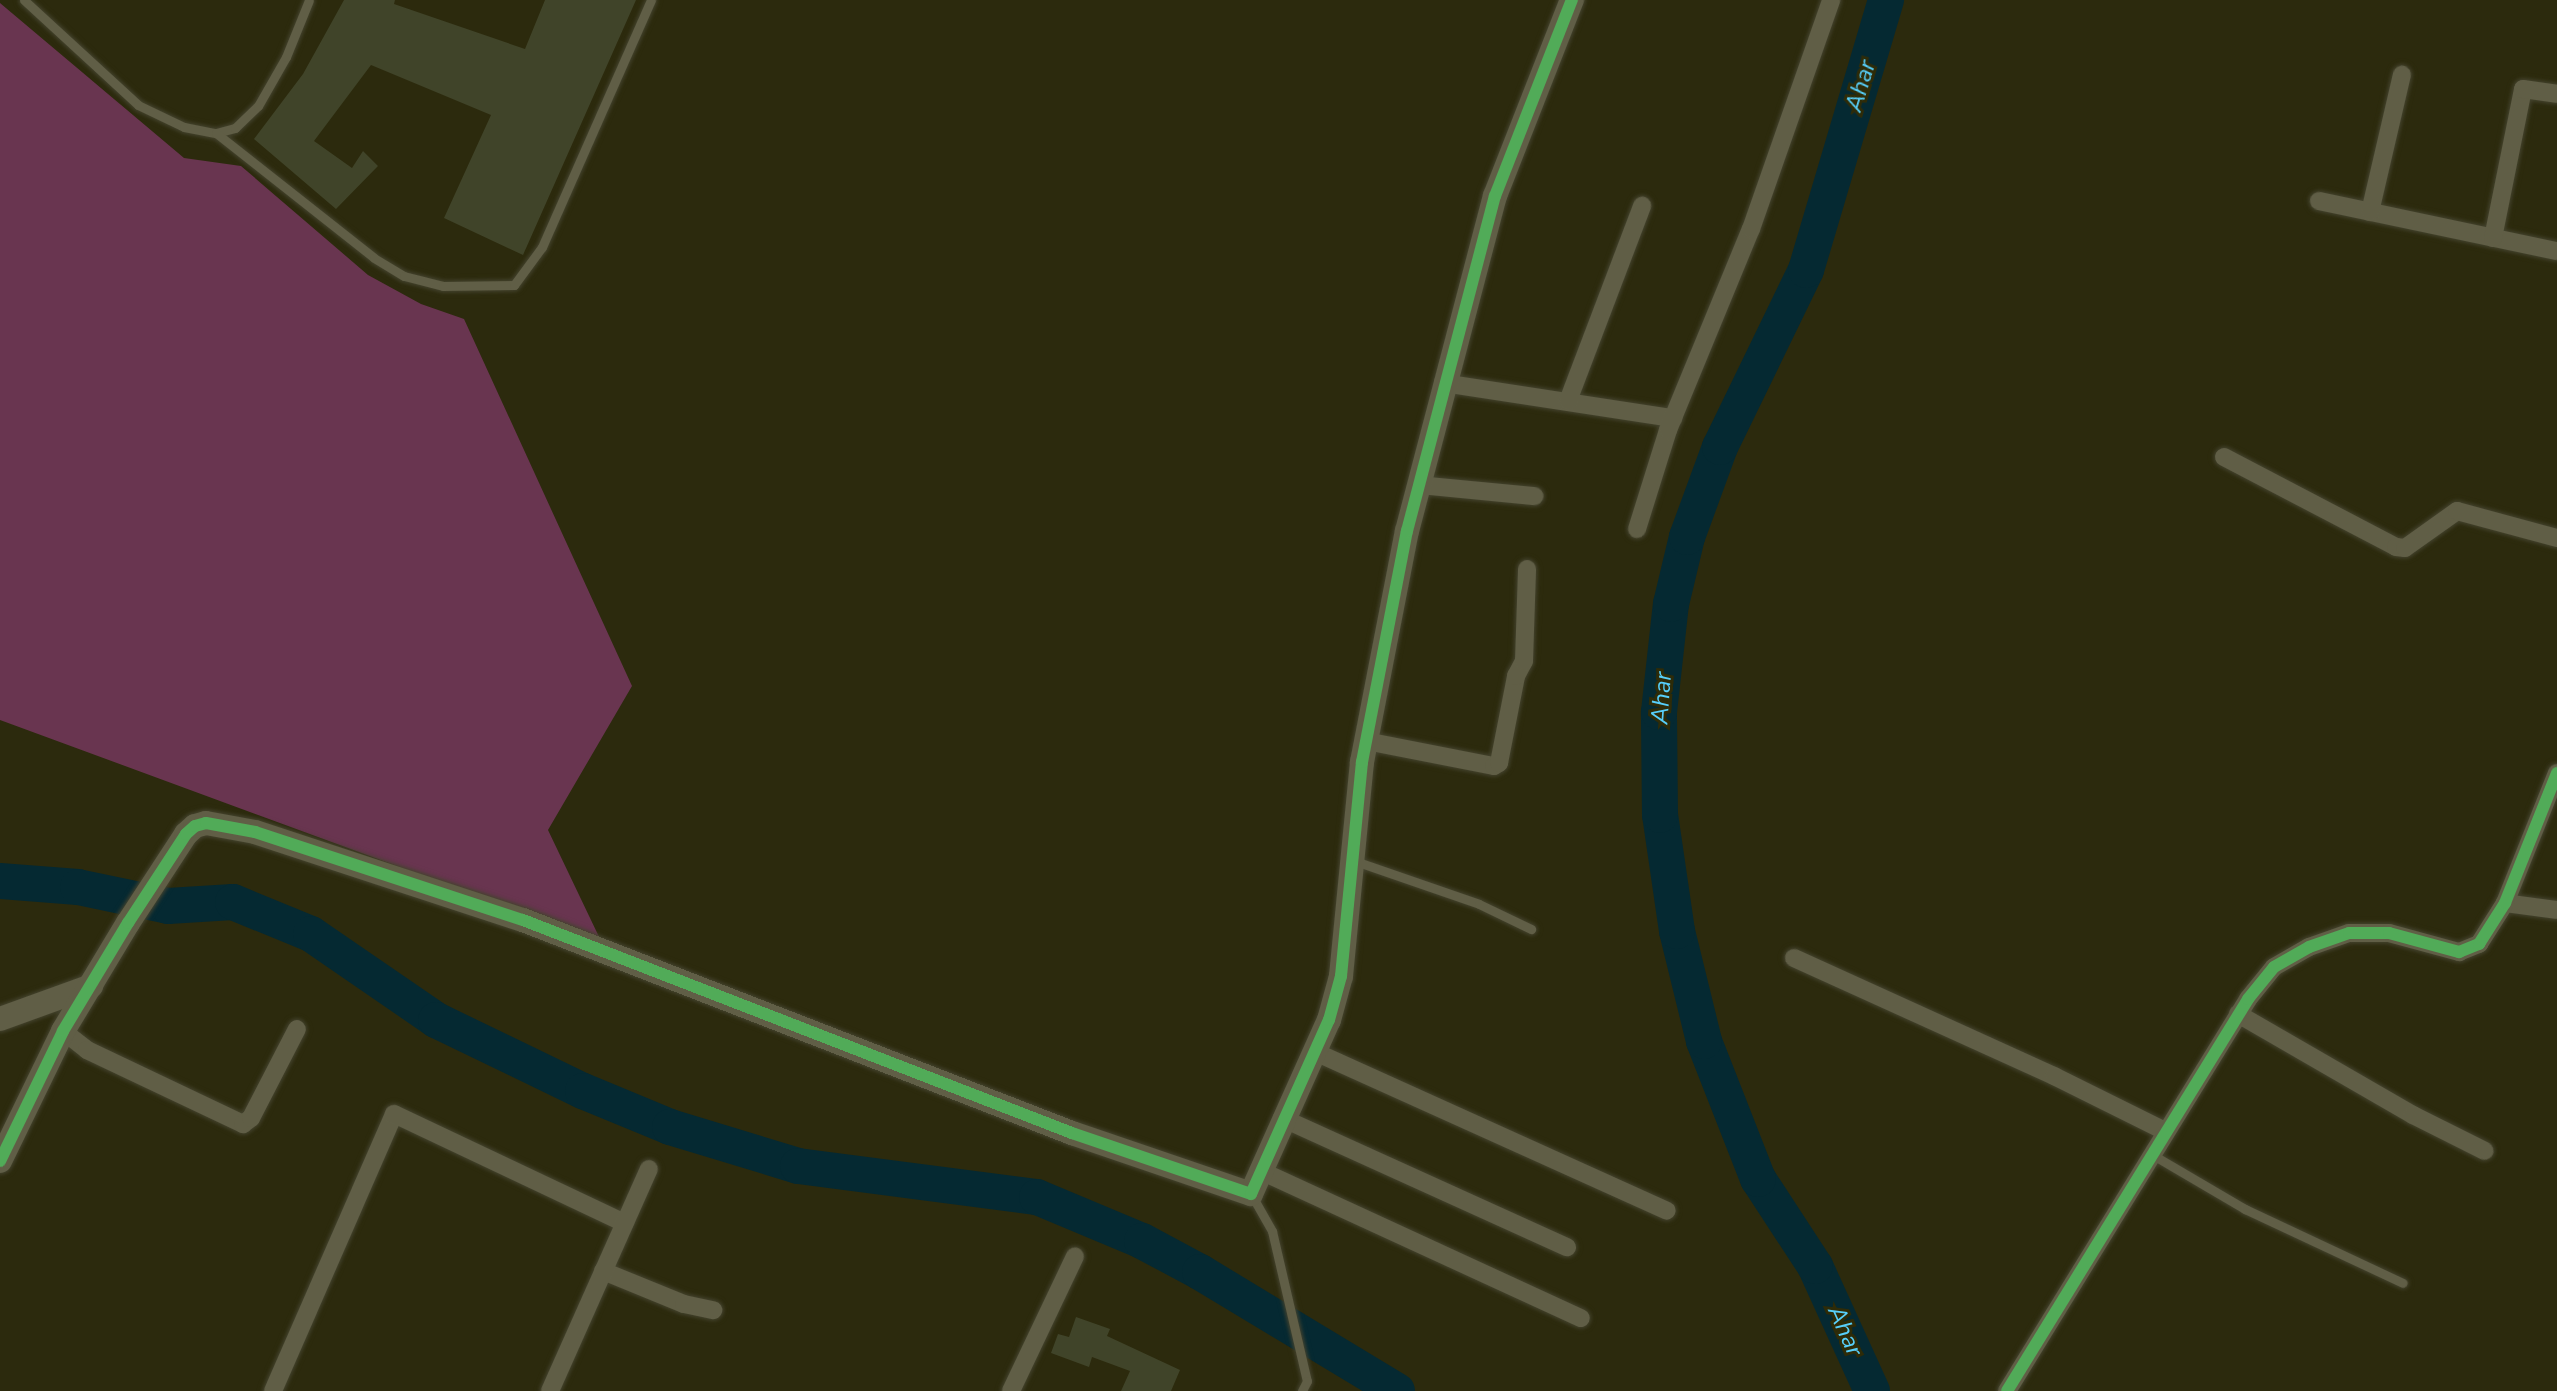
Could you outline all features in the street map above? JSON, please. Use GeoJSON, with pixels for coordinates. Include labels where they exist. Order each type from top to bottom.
{"type":"FeatureCollection","features":[{"type":"Feature","properties":{"kind":"street"},"geometry":{"type":"LineString","coordinates":[[0,1161],[63,1031],[128,923],[186,834],[195,826],[206,823],[255,832],[523,920],[1072,1133],[1251,1194],[1282,1118],[1329,1020],[1341,976],[1366,741],[1443,383],[1495,196],[1572,0]]}},
{"type":"Feature","properties":{"kind":"street"},"geometry":{"type":"LineString","coordinates":[[1637,529],[1673,418],[1751,229],[1831,0]]}},
{"type":"Feature","properties":{"kind":"street"},"geometry":{"type":"LineString","coordinates":[[2370,212],[2402,75]]}},
{"type":"Feature","properties":{"kind":"street"},"geometry":{"type":"LineString","coordinates":[[2493,238],[2523,89],[2557,94]]}},
{"type":"Feature","properties":{"kind":"street"},"geometry":{"type":"LineString","coordinates":[[2319,201],[2557,251]]}},
{"type":"Feature","properties":{"kind":"street"},"geometry":{"type":"LineString","coordinates":[[1568,401],[1642,206]]}},
{"type":"Feature","properties":{"kind":"street"},"geometry":{"type":"LineString","coordinates":[[1443,383],[1673,418]]}},
{"type":"Feature","properties":{"kind":"street"},"geometry":{"type":"LineString","coordinates":[[2224,457],[2396,547],[2405,548],[2457,511],[2557,538]]}},
{"type":"Feature","properties":{"kind":"street"},"geometry":{"type":"LineString","coordinates":[[1419,485],[1534,496]]}},
{"type":"Feature","properties":{"kind":"street"},"geometry":{"type":"LineString","coordinates":[[1366,741],[1494,766],[1499,763],[1516,676],[1524,661],[1527,569]]}},
{"type":"Feature","properties":{"kind":"street"},"geometry":{"type":"LineString","coordinates":[[2007,1391],[2238,1014],[2274,967],[2309,947],[2349,933],[2389,933],[2459,952],[2479,944],[2505,903],[2557,773]]}},
{"type":"Feature","properties":{"kind":"street"},"geometry":{"type":"LineString","coordinates":[[2505,903],[2557,910]]}},
{"type":"Feature","properties":{"kind":"street"},"geometry":{"type":"LineString","coordinates":[[1794,958],[2054,1076],[2165,1131]]}},
{"type":"Feature","properties":{"kind":"street"},"geometry":{"type":"LineString","coordinates":[[0,1019],[91,986]]}},
{"type":"Feature","properties":{"kind":"street"},"geometry":{"type":"LineString","coordinates":[[2238,1014],[2413,1115],[2485,1151]]}},
{"type":"Feature","properties":{"kind":"street"},"geometry":{"type":"LineString","coordinates":[[63,1031],[87,1050],[243,1124],[251,1118],[297,1029]]}},
{"type":"Feature","properties":{"kind":"street"},"geometry":{"type":"LineString","coordinates":[[1313,1051],[1667,1211]]}},
{"type":"Feature","properties":{"kind":"street"},"geometry":{"type":"LineString","coordinates":[[273,1391],[394,1114],[625,1223]]}},
{"type":"Feature","properties":{"kind":"street"},"geometry":{"type":"LineString","coordinates":[[1282,1118],[1567,1247]]}},
{"type":"Feature","properties":{"kind":"street"},"geometry":{"type":"LineString","coordinates":[[550,1391],[649,1169]]}},
{"type":"Feature","properties":{"kind":"street"},"geometry":{"type":"LineString","coordinates":[[1261,1171],[1581,1318]]}},
{"type":"Feature","properties":{"kind":"street"},"geometry":{"type":"LineString","coordinates":[[1011,1391],[1075,1256]]}},
{"type":"Feature","properties":{"kind":"street"},"geometry":{"type":"LineString","coordinates":[[603,1271],[684,1304],[713,1310]]}},
{"type":"Feature","properties":{"kind":"lane"},"geometry":{"type":"LineString","coordinates":[[24,0],[138,105],[184,127],[216,133],[235,128],[258,106],[286,57],[309,0]]}},
{"type":"Feature","properties":{"kind":"lane"},"geometry":{"type":"LineString","coordinates":[[216,133],[374,258],[404,276],[443,286],[514,285],[542,247],[651,0]]}},
{"type":"Feature","properties":{"kind":"lane"},"geometry":{"type":"LineString","coordinates":[[1353,860],[1479,904],[1531,929]]}},
{"type":"Feature","properties":{"kind":"lane"},"geometry":{"type":"LineString","coordinates":[[2151,1154],[2245,1209],[2403,1283]]}},
{"type":"Feature","properties":{"kind":"lane"},"geometry":{"type":"LineString","coordinates":[[1251,1194],[1272,1231],[1307,1381],[1302,1391]]}},
{"type":"Feature","properties":{"kind":"shaded area"},"geometry":{"type":"Polygon","coordinates":[[[0,3],[184,158],[241,166],[368,275],[421,304],[464,319],[632,686],[548,830],[601,941],[0,720],[0,3]]]}},
{"type":"Feature","properties":{"kind":"building"},"geometry":{"type":"Polygon","coordinates":[[[344,0],[395,0],[394,4],[525,49],[545,0],[636,0],[523,255],[444,218],[491,115],[371,65],[314,141],[352,168],[363,151],[378,166],[336,209],[254,139],[303,74],[344,0]]]}},
{"type":"Feature","properties":{"kind":"building"},"geometry":{"type":"Polygon","coordinates":[[[1076,1317],[1110,1329],[1107,1336],[1180,1370],[1171,1391],[1121,1391],[1130,1371],[1092,1357],[1089,1367],[1051,1353],[1058,1334],[1069,1337],[1076,1317]]]}},
{"type":"Feature","properties":{"kind":"waterway","name":"Ahar"},"geometry":{"type":"LineString","coordinates":[[1872,1391],[1815,1266],[1758,1179],[1704,1041],[1677,931],[1660,815],[1659,712],[1671,604],[1687,537],[1720,447],[1806,270],[1886,0]]}},
{"type":"Feature","properties":{"kind":"waterway"},"geometry":{"type":"LineString","coordinates":[[0,881],[78,887],[168,906],[233,902],[311,934],[436,1020],[583,1091],[670,1127],[798,1166],[1037,1197],[1142,1241],[1200,1272],[1397,1391]]}},
{"type":"Feature","properties":{"kind":"cycle path"},"geometry":{"type":"LineString","coordinates":[[0,1161],[63,1031],[128,923],[186,834],[195,826],[206,823],[255,832],[523,920],[1072,1133],[1251,1194],[1329,1020],[1341,976],[1362,762],[1407,531],[1495,196],[1572,0]]}},
{"type":"Feature","properties":{"kind":"cycle path"},"geometry":{"type":"LineString","coordinates":[[2007,1391],[2248,999],[2274,967],[2309,947],[2349,933],[2389,933],[2459,952],[2479,944],[2505,903],[2557,773]]}}]}
